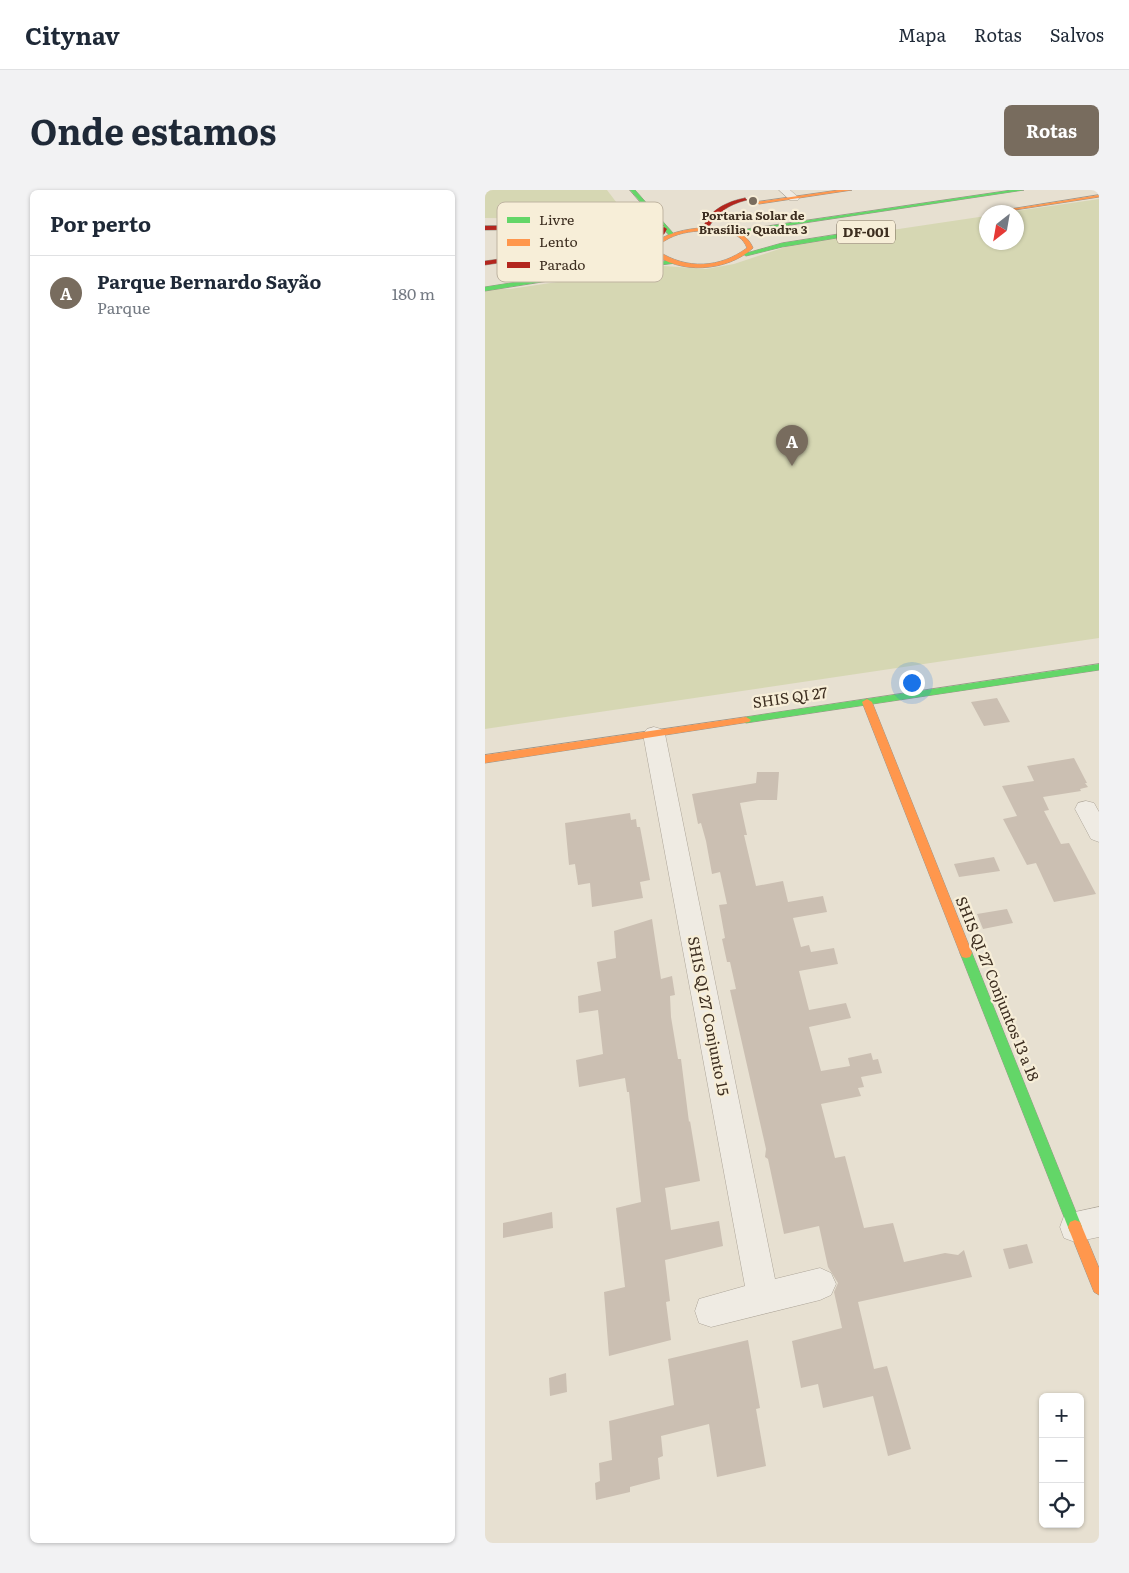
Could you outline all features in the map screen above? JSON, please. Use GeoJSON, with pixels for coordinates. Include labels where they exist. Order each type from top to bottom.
{"type":"FeatureCollection","features":[{"type":"Feature","properties":{"kind":"main road"},"geometry":{"type":"LineString","coordinates":[[632,190],[642,202]]}},
{"type":"Feature","properties":{"kind":"main road"},"geometry":{"type":"LineString","coordinates":[[705,229],[715,210],[730,202],[752,201],[813,190]]}},
{"type":"Feature","properties":{"kind":"main road"},"geometry":{"type":"LineString","coordinates":[[789,194],[850,190]]}},
{"type":"Feature","properties":{"kind":"main road","name":"DF-001"},"geometry":{"type":"LineString","coordinates":[[663,234],[666,230],[705,229],[731,232],[1022,190]]}},
{"type":"Feature","properties":{"kind":"main road"},"geometry":{"type":"LineString","coordinates":[[1024,207],[1099,196]]}},
{"type":"Feature","properties":{"kind":"main road"},"geometry":{"type":"LineString","coordinates":[[663,226],[666,230]]}},
{"type":"Feature","properties":{"kind":"main road"},"geometry":{"type":"LineString","coordinates":[[731,232],[742,236],[749,242],[750,248],[746,254]]}},
{"type":"Feature","properties":{"kind":"main road","name":"DF-001"},"geometry":{"type":"LineString","coordinates":[[663,263],[674,262],[693,265],[713,265],[782,245],[865,232]]}},
{"type":"Feature","properties":{"kind":"main road"},"geometry":{"type":"LineString","coordinates":[[663,257],[674,262]]}},
{"type":"Feature","properties":{"kind":"main road","name":"DF-001"},"geometry":{"type":"LineString","coordinates":[[485,289],[529,282]]}},
{"type":"Feature","properties":{"kind":"main road","name":"SHIS QI 27"},"geometry":{"type":"LineString","coordinates":[[485,759],[1099,667]]}},
{"type":"Feature","properties":{"kind":"main road","name":"SHIS QI 27 Conjuntos 13 a 18"},"geometry":{"type":"LineString","coordinates":[[867,702],[1087,1224],[1099,1287]]}},
{"type":"Feature","properties":{"kind":"street","name":"SHIS QI 27 Conjunto 15"},"geometry":{"type":"LineString","coordinates":[[654,734],[763,1298]]}},
{"type":"Feature","properties":{"kind":"street"},"geometry":{"type":"LineString","coordinates":[[1086,809],[1099,833]]}},
{"type":"Feature","properties":{"kind":"street"},"geometry":{"type":"LineString","coordinates":[[711,1311],[820,1284]]}},
{"type":"Feature","properties":{"kind":"green space"},"geometry":{"type":"Polygon","coordinates":[[[485,190],[607,190],[616,202],[497,202],[497,218],[485,218],[485,190]]]}},
{"type":"Feature","properties":{"kind":"green space"},"geometry":{"type":"Polygon","coordinates":[[[1099,199],[1099,638],[485,729],[485,288],[510,289],[557,282],[663,282],[663,266],[706,269],[734,264],[791,245],[979,217],[979,250],[1024,250],[1024,210],[1099,199]]]}},
{"type":"Feature","properties":{"kind":"building"},"geometry":{"type":"Polygon","coordinates":[[[997,698],[1010,722],[984,726],[971,702],[997,698]]]}},
{"type":"Feature","properties":{"kind":"building"},"geometry":{"type":"Polygon","coordinates":[[[1074,758],[1088,787],[1080,789],[1081,791],[1043,797],[1049,810],[1044,811],[1061,844],[1069,843],[1096,894],[1054,902],[1036,863],[1027,865],[1003,819],[1017,816],[1002,786],[1034,781],[1027,766],[1074,758]]]}},
{"type":"Feature","properties":{"kind":"building"},"geometry":{"type":"Polygon","coordinates":[[[757,772],[779,772],[777,800],[758,800],[740,803],[747,835],[744,835],[756,886],[783,881],[788,902],[823,896],[827,912],[793,918],[801,947],[809,945],[811,952],[834,948],[838,964],[799,971],[809,1010],[846,1003],[851,1018],[809,1027],[821,1071],[850,1066],[848,1058],[871,1053],[873,1060],[878,1059],[882,1073],[861,1077],[864,1087],[858,1088],[861,1096],[821,1104],[835,1158],[845,1156],[864,1228],[893,1223],[904,1262],[945,1253],[958,1255],[964,1250],[972,1277],[858,1302],[874,1369],[887,1366],[911,1449],[888,1456],[873,1396],[823,1408],[818,1384],[801,1388],[792,1341],[842,1328],[834,1292],[838,1283],[828,1267],[819,1226],[784,1234],[768,1159],[765,1157],[766,1149],[730,990],[736,989],[730,962],[727,962],[722,939],[725,938],[719,905],[727,904],[720,872],[712,874],[706,841],[701,823],[698,824],[692,794],[756,783],[757,772]]]}},
{"type":"Feature","properties":{"kind":"building"},"geometry":{"type":"Polygon","coordinates":[[[630,813],[631,820],[636,819],[637,827],[640,827],[650,880],[640,882],[643,898],[592,907],[590,883],[578,885],[575,864],[569,865],[565,823],[630,813]]]}},
{"type":"Feature","properties":{"kind":"building"},"geometry":{"type":"Polygon","coordinates":[[[994,857],[1000,871],[959,877],[954,864],[994,857]]]}},
{"type":"Feature","properties":{"kind":"building"},"geometry":{"type":"Polygon","coordinates":[[[1007,909],[1013,923],[983,929],[977,914],[1007,909]]]}},
{"type":"Feature","properties":{"kind":"building"},"geometry":{"type":"Polygon","coordinates":[[[652,919],[661,979],[672,976],[675,995],[670,996],[671,1017],[678,1059],[681,1059],[689,1122],[700,1181],[665,1188],[671,1230],[719,1221],[723,1246],[665,1260],[670,1301],[666,1302],[671,1340],[609,1356],[604,1292],[625,1287],[616,1208],[641,1202],[629,1092],[627,1092],[625,1078],[579,1087],[576,1060],[603,1054],[598,1010],[579,1013],[578,996],[601,991],[597,962],[616,958],[614,931],[652,919]]]}},
{"type":"Feature","properties":{"kind":"building"},"geometry":{"type":"Polygon","coordinates":[[[552,1212],[553,1228],[503,1238],[503,1223],[552,1212]]]}},
{"type":"Feature","properties":{"kind":"building"},"geometry":{"type":"Polygon","coordinates":[[[1027,1244],[1033,1263],[1009,1269],[1003,1249],[1027,1244]]]}},
{"type":"Feature","properties":{"kind":"building"},"geometry":{"type":"Polygon","coordinates":[[[748,1340],[760,1408],[756,1409],[766,1466],[717,1477],[709,1424],[661,1436],[663,1456],[658,1458],[660,1479],[630,1487],[630,1492],[596,1500],[595,1483],[600,1481],[599,1463],[612,1460],[609,1421],[674,1405],[668,1359],[748,1340]]]}},
{"type":"Feature","properties":{"kind":"building"},"geometry":{"type":"Polygon","coordinates":[[[566,1373],[567,1392],[550,1396],[549,1378],[566,1373]]]}},
{"type":"Feature","properties":{"kind":"traffic: fast"},"geometry":{"type":"LineString","coordinates":[[632,190],[643,202]]}},
{"type":"Feature","properties":{"kind":"traffic: fast"},"geometry":{"type":"LineString","coordinates":[[731,232],[1022,190]]}},
{"type":"Feature","properties":{"kind":"traffic: fast"},"geometry":{"type":"LineString","coordinates":[[663,225],[671,234]]}},
{"type":"Feature","properties":{"kind":"traffic: fast"},"geometry":{"type":"LineString","coordinates":[[746,254],[782,245],[853,234]]}},
{"type":"Feature","properties":{"kind":"traffic: fast"},"geometry":{"type":"LineString","coordinates":[[663,263],[674,262]]}},
{"type":"Feature","properties":{"kind":"traffic: fast"},"geometry":{"type":"LineString","coordinates":[[485,289],[529,282]]}},
{"type":"Feature","properties":{"kind":"traffic: fast"},"geometry":{"type":"LineString","coordinates":[[746,720],[1099,667]]}},
{"type":"Feature","properties":{"kind":"traffic: fast"},"geometry":{"type":"LineString","coordinates":[[966,953],[1075,1227]]}},
{"type":"Feature","properties":{"kind":"traffic: slow"},"geometry":{"type":"LineString","coordinates":[[759,202],[850,190]]}},
{"type":"Feature","properties":{"kind":"traffic: slow"},"geometry":{"type":"LineString","coordinates":[[1024,208],[1099,196]]}},
{"type":"Feature","properties":{"kind":"traffic: slow"},"geometry":{"type":"LineString","coordinates":[[663,257],[690,266],[703,266],[729,261],[750,248],[741,235],[714,229]]}},
{"type":"Feature","properties":{"kind":"traffic: slow"},"geometry":{"type":"LineString","coordinates":[[663,240],[677,233],[714,229]]}},
{"type":"Feature","properties":{"kind":"traffic: slow"},"geometry":{"type":"LineString","coordinates":[[867,702],[966,953]]}},
{"type":"Feature","properties":{"kind":"traffic: slow"},"geometry":{"type":"LineString","coordinates":[[485,759],[746,720]]}},
{"type":"Feature","properties":{"kind":"traffic: slow"},"geometry":{"type":"LineString","coordinates":[[1075,1227],[1099,1287]]}},
{"type":"Feature","properties":{"kind":"traffic: jam"},"geometry":{"type":"LineString","coordinates":[[705,229],[721,208],[745,199]]}},
{"type":"Feature","properties":{"kind":"traffic: jam"},"geometry":{"type":"LineString","coordinates":[[485,228],[497,228]]}},
{"type":"Feature","properties":{"kind":"traffic: jam"},"geometry":{"type":"LineString","coordinates":[[485,263],[497,261]]}},
{"type":"Feature","properties":{"kind":"place","name":"Portaria Solar de Brasília, Quadra 3"},"geometry":{"type":"Point","coordinates":[753,201]}},
{"type":"Feature","properties":{"kind":"place","name":"Parque Bernardo Sayão"},"geometry":{"type":"Point","coordinates":[792,466]}}]}
